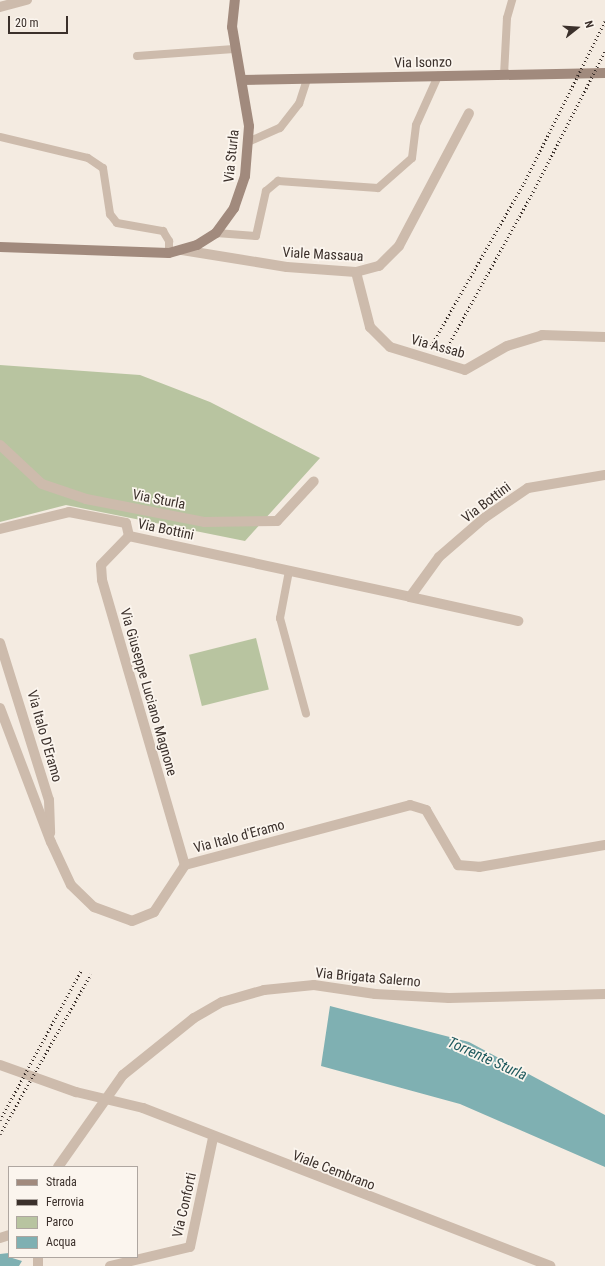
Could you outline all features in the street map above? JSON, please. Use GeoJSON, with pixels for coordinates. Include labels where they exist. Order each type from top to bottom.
{"type":"FeatureCollection","features":[{"type":"Feature","properties":{"kind":"main road","name":"Via Sturla"},"geometry":{"type":"LineString","coordinates":[[0,247],[169,253],[182,250],[216,233],[226,222],[241,192],[248,142],[242,80],[234,49],[231,14],[235,0]]}},
{"type":"Feature","properties":{"kind":"main road","name":"Via Isonzo"},"geometry":{"type":"LineString","coordinates":[[242,80],[605,73]]}},
{"type":"Feature","properties":{"kind":"street"},"geometry":{"type":"LineString","coordinates":[[0,7],[27,0]]}},
{"type":"Feature","properties":{"kind":"street","name":"Viale Massaua"},"geometry":{"type":"LineString","coordinates":[[182,250],[287,267],[356,272],[379,266],[399,246],[469,113]]}},
{"type":"Feature","properties":{"kind":"street","name":"Via Assab"},"geometry":{"type":"LineString","coordinates":[[356,272],[370,327],[390,347],[464,370],[507,346],[542,336],[605,337]]}},
{"type":"Feature","properties":{"kind":"street","name":"Via Sturla"},"geometry":{"type":"LineString","coordinates":[[0,445],[42,484],[86,499],[204,522],[277,521],[314,481]]}},
{"type":"Feature","properties":{"kind":"street","name":"Via Bottini"},"geometry":{"type":"LineString","coordinates":[[410,597],[439,557],[484,518],[528,488],[605,475]]}},
{"type":"Feature","properties":{"kind":"street","name":"Via Bottini"},"geometry":{"type":"LineString","coordinates":[[0,529],[69,512],[126,523],[129,536],[518,621]]}},
{"type":"Feature","properties":{"kind":"street","name":"Via Giuseppe Luciano Magnone"},"geometry":{"type":"LineString","coordinates":[[129,536],[101,565],[102,580],[185,865]]}},
{"type":"Feature","properties":{"kind":"street","name":"Via Italo D'Eramo"},"geometry":{"type":"LineString","coordinates":[[0,642],[49,800],[51,842]]}},
{"type":"Feature","properties":{"kind":"street","name":"Via Italo d'Eramo"},"geometry":{"type":"LineString","coordinates":[[0,708],[51,842],[71,885],[94,907],[132,921],[154,912],[185,865],[410,805],[426,810],[458,865],[479,867],[605,845]]}},
{"type":"Feature","properties":{"kind":"street","name":"Via Brigata Salerno"},"geometry":{"type":"LineString","coordinates":[[59,1166],[108,1098],[139,1060],[194,1018],[222,1002],[264,990],[314,985],[449,998],[605,994]]}},
{"type":"Feature","properties":{"kind":"street","name":"Viale Cembrano"},"geometry":{"type":"LineString","coordinates":[[0,1065],[76,1092],[108,1098],[550,1266]]}},
{"type":"Feature","properties":{"kind":"street","name":"Via Conforti"},"geometry":{"type":"LineString","coordinates":[[110,1266],[190,1247],[213,1138]]}},
{"type":"Feature","properties":{"kind":"lane"},"geometry":{"type":"LineString","coordinates":[[504,75],[507,18],[512,0]]}},
{"type":"Feature","properties":{"kind":"lane"},"geometry":{"type":"LineString","coordinates":[[137,56],[234,49]]}},
{"type":"Feature","properties":{"kind":"lane"},"geometry":{"type":"LineString","coordinates":[[216,233],[256,236],[266,191],[278,181],[378,188],[412,158],[416,125],[438,76]]}},
{"type":"Feature","properties":{"kind":"lane"},"geometry":{"type":"LineString","coordinates":[[248,142],[280,128],[299,104],[307,79]]}},
{"type":"Feature","properties":{"kind":"lane"},"geometry":{"type":"LineString","coordinates":[[0,137],[88,158],[103,168],[110,214],[117,223],[163,231],[169,241],[169,253]]}},
{"type":"Feature","properties":{"kind":"lane"},"geometry":{"type":"LineString","coordinates":[[289,571],[280,618],[306,714]]}},
{"type":"Feature","properties":{"kind":"green space"},"geometry":{"type":"Polygon","coordinates":[[[0,365],[140,375],[210,402],[320,458],[245,541],[66,505],[0,522],[0,365]]]}},
{"type":"Feature","properties":{"kind":"green space"},"geometry":{"type":"Polygon","coordinates":[[[256,638],[269,689],[202,706],[189,655],[256,638]]]}},
{"type":"Feature","properties":{"kind":"water","name":"Torrente Sturla"},"geometry":{"type":"Polygon","coordinates":[[[330,1006],[469,1042],[605,1115],[605,1167],[460,1104],[321,1066],[330,1006]]]}},
{"type":"Feature","properties":{"kind":"water"},"geometry":{"type":"Polygon","coordinates":[[[8,1253],[8,1258],[22,1261],[19,1266],[0,1266],[0,1254],[8,1253]]]}},
{"type":"Feature","properties":{"kind":"railway"},"geometry":{"type":"LineString","coordinates":[[431,346],[524,183],[605,21]]}},
{"type":"Feature","properties":{"kind":"railway"},"geometry":{"type":"LineString","coordinates":[[444,353],[535,188],[605,51]]}},
{"type":"Feature","properties":{"kind":"railway"},"geometry":{"type":"LineString","coordinates":[[0,1120],[81,971]]}},
{"type":"Feature","properties":{"kind":"railway"},"geometry":{"type":"LineString","coordinates":[[0,1134],[91,974]]}}]}
